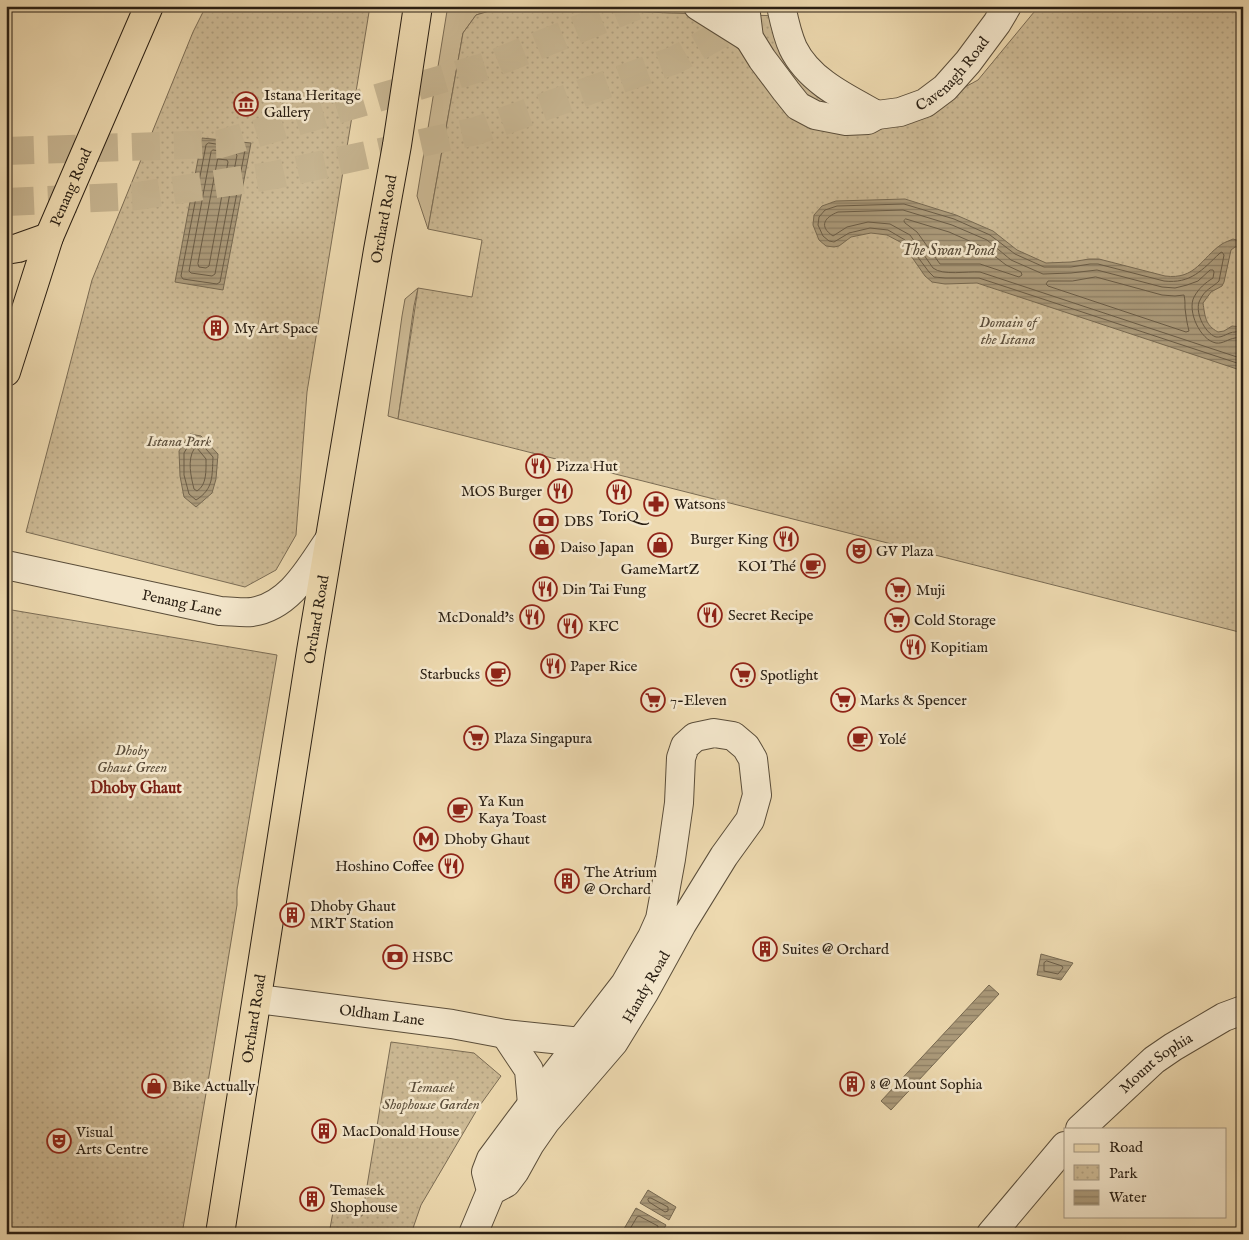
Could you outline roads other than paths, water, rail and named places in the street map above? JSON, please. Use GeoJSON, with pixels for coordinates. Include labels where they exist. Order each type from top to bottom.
{"type":"FeatureCollection","features":[{"type":"Feature","properties":{"kind":"main road","name":"Penang Road"},"geometry":{"type":"LineString","coordinates":[[6,372],[49,237],[149,6]]}},
{"type":"Feature","properties":{"kind":"main road","name":"Orchard Road"},"geometry":{"type":"LineString","coordinates":[[220,1234],[329,540],[397,145],[418,6]]}},
{"type":"Feature","properties":{"kind":"main road"},"geometry":{"type":"LineString","coordinates":[[6,250],[18,248],[49,237]]}},
{"type":"Feature","properties":{"kind":"street"},"geometry":{"type":"LineString","coordinates":[[698,6],[749,38]]}},
{"type":"Feature","properties":{"kind":"street","name":"Cavenagh Road"},"geometry":{"type":"LineString","coordinates":[[745,6],[749,38],[762,59],[798,106],[815,115],[846,121],[868,120],[878,115],[900,112],[925,103],[945,88],[974,54],[1007,6]]}},
{"type":"Feature","properties":{"kind":"street"},"geometry":{"type":"LineString","coordinates":[[781,6],[792,46],[799,59],[823,84],[878,115]]}},
{"type":"Feature","properties":{"kind":"street","name":"Penang Lane"},"geometry":{"type":"LineString","coordinates":[[6,565],[220,611],[251,612],[277,603],[293,590],[329,540]]}},
{"type":"Feature","properties":{"kind":"street","name":"Handy Road"},"geometry":{"type":"LineString","coordinates":[[473,1234],[491,1190],[486,1172],[491,1159],[625,984],[660,919],[671,859],[679,803],[681,758],[685,746],[695,737],[714,733],[733,736],[746,747],[753,759],[756,795],[750,820],[724,856],[682,924],[644,993],[614,1042],[546,1121],[506,1183],[491,1190]]}},
{"type":"Feature","properties":{"kind":"street","name":"Oldham Lane"},"geometry":{"type":"LineString","coordinates":[[258,999],[452,1024],[505,1034],[581,1042],[614,1042]]}},
{"type":"Feature","properties":{"kind":"street","name":"Mount Sophia"},"geometry":{"type":"LineString","coordinates":[[1081,1128],[1154,1060],[1173,1046],[1224,1017],[1243,1010]]}},
{"type":"Feature","properties":{"kind":"street"},"geometry":{"type":"LineString","coordinates":[[505,1034],[529,1070],[532,1104]]}},
{"type":"Feature","properties":{"kind":"street"},"geometry":{"type":"LineString","coordinates":[[991,1234],[1064,1147]]}},
{"type":"Feature","properties":{"kind":"water"},"geometry":{"type":"Polygon","coordinates":[[[202,138],[251,143],[223,290],[175,282],[202,138]]]}},
{"type":"Feature","properties":{"kind":"water","name":"The Swan Pond"},"geometry":{"type":"Polygon","coordinates":[[[905,199],[956,215],[993,231],[1017,250],[1046,263],[1099,259],[1165,276],[1175,276],[1184,275],[1197,267],[1223,243],[1233,239],[1243,242],[1243,247],[1235,247],[1231,250],[1222,286],[1211,292],[1203,303],[1208,323],[1218,332],[1232,326],[1243,327],[1243,371],[977,283],[945,284],[932,282],[925,276],[902,243],[887,235],[871,233],[851,237],[839,246],[826,246],[819,240],[813,225],[814,215],[822,206],[836,201],[905,199]]]}},
{"type":"Feature","properties":{"kind":"water"},"geometry":{"type":"Polygon","coordinates":[[[190,434],[201,436],[218,454],[216,479],[212,493],[196,507],[184,497],[180,476],[179,451],[190,434]]]}},
{"type":"Feature","properties":{"kind":"water"},"geometry":{"type":"Polygon","coordinates":[[[1041,954],[1073,963],[1061,980],[1037,975],[1041,954]]]}},
{"type":"Feature","properties":{"kind":"water"},"geometry":{"type":"Polygon","coordinates":[[[989,985],[999,994],[891,1110],[881,1101],[989,985]]]}},
{"type":"Feature","properties":{"kind":"water"},"geometry":{"type":"Polygon","coordinates":[[[648,1190],[676,1207],[669,1220],[640,1203],[648,1190]]]}},
{"type":"Feature","properties":{"kind":"water"},"geometry":{"type":"Polygon","coordinates":[[[636,1208],[666,1225],[661,1234],[621,1234],[636,1208]]]}},
{"type":"Feature","properties":{"kind":"tunnel"},"geometry":{"type":"LineString","coordinates":[[6,151],[220,144],[487,66],[636,6]]}},
{"type":"Feature","properties":{"kind":"tunnel"},"geometry":{"type":"LineString","coordinates":[[6,202],[138,196],[275,175],[476,131],[675,60],[771,6]]}},
{"type":"Feature","properties":{"kind":"place","name":"Istana Heritage Gallery"},"geometry":{"type":"Point","coordinates":[246,104]}},
{"type":"Feature","properties":{"kind":"place","name":"My Art Space"},"geometry":{"type":"Point","coordinates":[216,328]}},
{"type":"Feature","properties":{"kind":"place","name":"Pizza Hut"},"geometry":{"type":"Point","coordinates":[538,466]}},
{"type":"Feature","properties":{"kind":"place","name":"MOS Burger"},"geometry":{"type":"Point","coordinates":[560,491]}},
{"type":"Feature","properties":{"kind":"place","name":"ToriQ"},"geometry":{"type":"Point","coordinates":[619,492]}},
{"type":"Feature","properties":{"kind":"place","name":"Watsons"},"geometry":{"type":"Point","coordinates":[656,504]}},
{"type":"Feature","properties":{"kind":"place","name":"DBS"},"geometry":{"type":"Point","coordinates":[546,521]}},
{"type":"Feature","properties":{"kind":"place","name":"Burger King"},"geometry":{"type":"Point","coordinates":[786,539]}},
{"type":"Feature","properties":{"kind":"place","name":"GameMartZ"},"geometry":{"type":"Point","coordinates":[660,545]}},
{"type":"Feature","properties":{"kind":"place","name":"Daiso Japan"},"geometry":{"type":"Point","coordinates":[542,547]}},
{"type":"Feature","properties":{"kind":"place","name":"GV Plaza"},"geometry":{"type":"Point","coordinates":[859,551]}},
{"type":"Feature","properties":{"kind":"place","name":"KOI Thé"},"geometry":{"type":"Point","coordinates":[813,566]}},
{"type":"Feature","properties":{"kind":"place","name":"Din Tai Fung"},"geometry":{"type":"Point","coordinates":[545,589]}},
{"type":"Feature","properties":{"kind":"place","name":"Muji"},"geometry":{"type":"Point","coordinates":[898,590]}},
{"type":"Feature","properties":{"kind":"place","name":"Secret Recipe"},"geometry":{"type":"Point","coordinates":[710,615]}},
{"type":"Feature","properties":{"kind":"place","name":"McDonald's"},"geometry":{"type":"Point","coordinates":[532,617]}},
{"type":"Feature","properties":{"kind":"place","name":"Cold Storage"},"geometry":{"type":"Point","coordinates":[897,620]}},
{"type":"Feature","properties":{"kind":"place","name":"KFC"},"geometry":{"type":"Point","coordinates":[570,626]}},
{"type":"Feature","properties":{"kind":"place","name":"Kopitiam"},"geometry":{"type":"Point","coordinates":[913,647]}},
{"type":"Feature","properties":{"kind":"place","name":"Paper Rice"},"geometry":{"type":"Point","coordinates":[553,666]}},
{"type":"Feature","properties":{"kind":"place","name":"Starbucks"},"geometry":{"type":"Point","coordinates":[498,674]}},
{"type":"Feature","properties":{"kind":"place","name":"Spotlight"},"geometry":{"type":"Point","coordinates":[743,675]}},
{"type":"Feature","properties":{"kind":"place","name":"7-Eleven"},"geometry":{"type":"Point","coordinates":[653,700]}},
{"type":"Feature","properties":{"kind":"place","name":"Marks & Spencer"},"geometry":{"type":"Point","coordinates":[843,700]}},
{"type":"Feature","properties":{"kind":"place","name":"Plaza Singapura"},"geometry":{"type":"Point","coordinates":[476,738]}},
{"type":"Feature","properties":{"kind":"place","name":"Yolé"},"geometry":{"type":"Point","coordinates":[860,739]}},
{"type":"Feature","properties":{"kind":"place","name":"Ya Kun Kaya Toast"},"geometry":{"type":"Point","coordinates":[460,810]}},
{"type":"Feature","properties":{"kind":"place","name":"Dhoby Ghaut"},"geometry":{"type":"Point","coordinates":[426,839]}},
{"type":"Feature","properties":{"kind":"place","name":"Hoshino Coffee"},"geometry":{"type":"Point","coordinates":[451,866]}},
{"type":"Feature","properties":{"kind":"place","name":"The Atrium @ Orchard"},"geometry":{"type":"Point","coordinates":[567,881]}},
{"type":"Feature","properties":{"kind":"place","name":"Dhoby Ghaut MRT Station"},"geometry":{"type":"Point","coordinates":[292,915]}},
{"type":"Feature","properties":{"kind":"place","name":"Suites @ Orchard"},"geometry":{"type":"Point","coordinates":[765,949]}},
{"type":"Feature","properties":{"kind":"place","name":"HSBC"},"geometry":{"type":"Point","coordinates":[395,957]}},
{"type":"Feature","properties":{"kind":"place","name":"8 @ Mount Sophia"},"geometry":{"type":"Point","coordinates":[852,1084]}},
{"type":"Feature","properties":{"kind":"place","name":"Bike Actually"},"geometry":{"type":"Point","coordinates":[154,1086]}},
{"type":"Feature","properties":{"kind":"place","name":"MacDonald House"},"geometry":{"type":"Point","coordinates":[324,1131]}},
{"type":"Feature","properties":{"kind":"place","name":"Visual Arts Centre"},"geometry":{"type":"Point","coordinates":[59,1141]}},
{"type":"Feature","properties":{"kind":"place","name":"Temasek Shophouse"},"geometry":{"type":"Point","coordinates":[312,1199]}},
{"type":"Feature","properties":{"kind":"district","name":"Dhoby Ghaut"},"geometry":{"type":"Point","coordinates":[136,787]}},
{"type":"Feature","properties":{"kind":"park label","name":"Domain of the Istana"},"geometry":{"type":"Point","coordinates":[1008,330]}},
{"type":"Feature","properties":{"kind":"park label","name":"Istana Park"},"geometry":{"type":"Point","coordinates":[179,441]}},
{"type":"Feature","properties":{"kind":"park label","name":"Dhoby Ghaut Green"},"geometry":{"type":"Point","coordinates":[132,758]}},
{"type":"Feature","properties":{"kind":"park label","name":"Temasek Shophouse Garden"},"geometry":{"type":"Point","coordinates":[431,1096]}}]}
